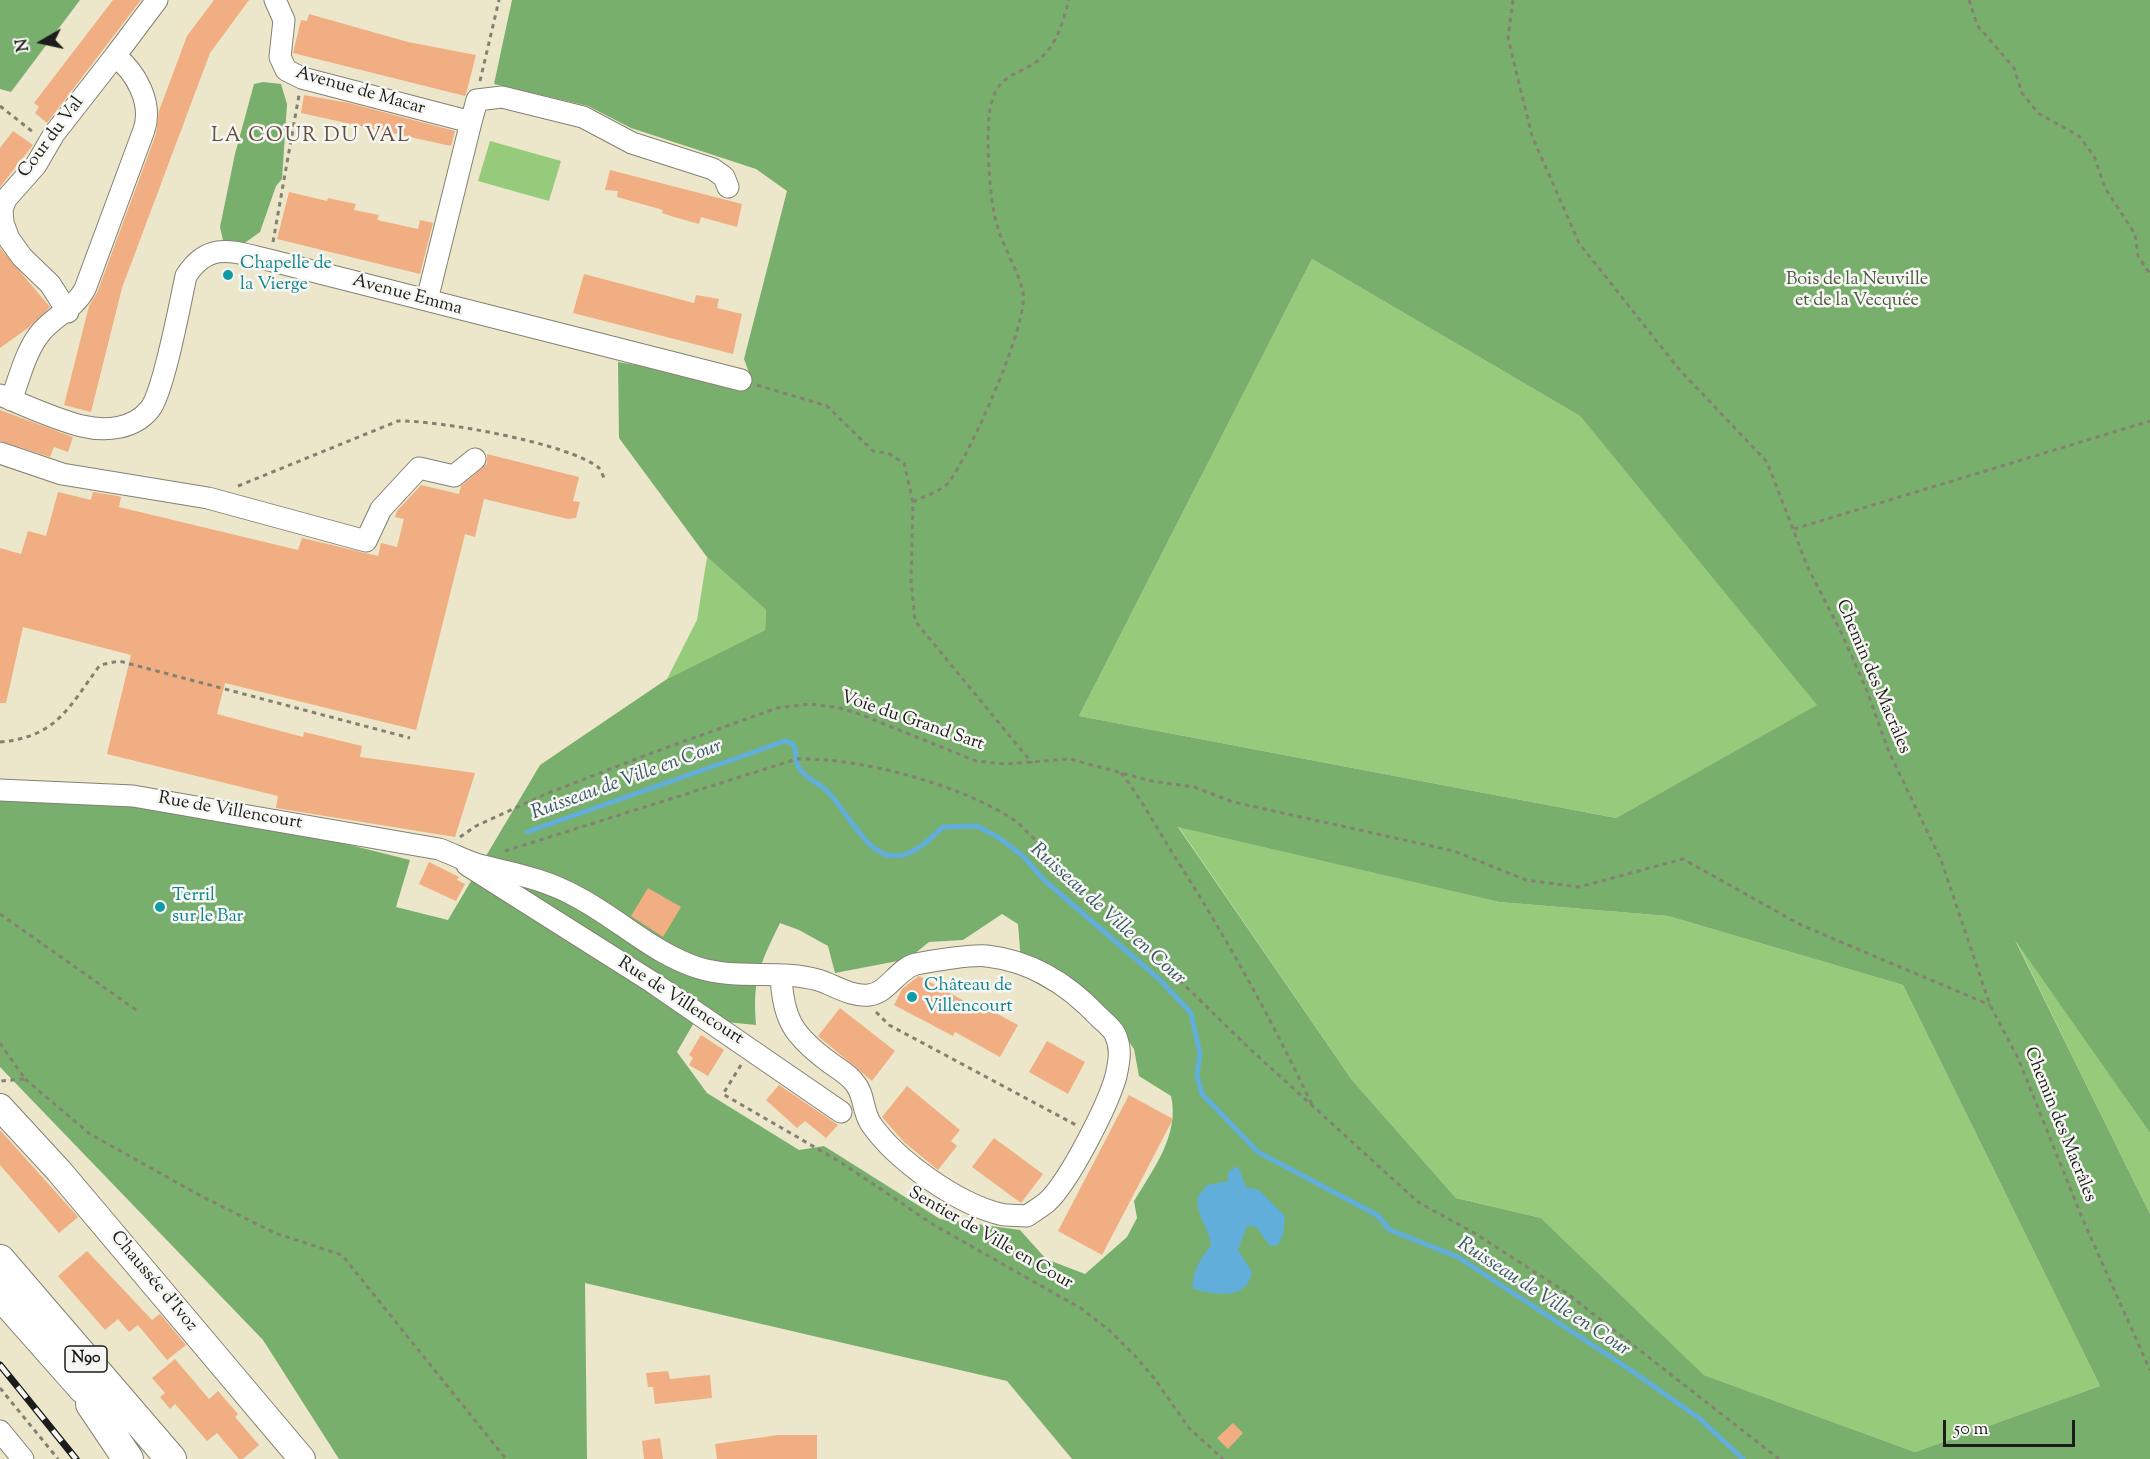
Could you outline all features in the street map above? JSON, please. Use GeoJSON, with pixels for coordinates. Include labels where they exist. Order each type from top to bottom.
{"type":"FeatureCollection","features":[{"type":"Feature","properties":{"kind":"highway","name":"N90"},"geometry":{"type":"LineString","coordinates":[[0,1260],[171,1459]]}},
{"type":"Feature","properties":{"kind":"highway","name":"N90"},"geometry":{"type":"LineString","coordinates":[[0,1294],[83,1388],[101,1403],[149,1459]]}},
{"type":"Feature","properties":{"kind":"highway"},"geometry":{"type":"LineString","coordinates":[[83,1388],[128,1459]]}},
{"type":"Feature","properties":{"kind":"main road","name":"Chaussée d'Ivoz"},"geometry":{"type":"LineString","coordinates":[[0,1107],[59,1171],[302,1459]]}},
{"type":"Feature","properties":{"kind":"street","name":"Cour du Val"},"geometry":{"type":"LineString","coordinates":[[68,312],[50,284],[13,245],[2,216],[6,199],[36,165],[49,144],[157,0]]}},
{"type":"Feature","properties":{"kind":"street","name":"Avenue de Macar"},"geometry":{"type":"LineString","coordinates":[[275,0],[284,20],[280,57],[286,70],[302,78],[471,122]]}},
{"type":"Feature","properties":{"kind":"street"},"geometry":{"type":"LineString","coordinates":[[5,398],[35,340],[47,326],[68,312],[85,289],[147,121],[146,107],[132,72],[115,56]]}},
{"type":"Feature","properties":{"kind":"street"},"geometry":{"type":"LineString","coordinates":[[427,300],[477,100],[502,97],[583,117],[632,143],[713,170],[724,177],[728,187]]}},
{"type":"Feature","properties":{"kind":"street","name":"Avenue Emma"},"geometry":{"type":"LineString","coordinates":[[5,398],[83,426],[104,429],[130,425],[150,409],[159,388],[186,276],[195,261],[212,251],[233,251],[741,381]]}},
{"type":"Feature","properties":{"kind":"street"},"geometry":{"type":"LineString","coordinates":[[0,453],[62,474],[208,498],[366,541],[381,509],[419,468],[454,476],[475,459]]}},
{"type":"Feature","properties":{"kind":"street","name":"Rue de Villencourt"},"geometry":{"type":"LineString","coordinates":[[0,790],[134,796],[453,854],[549,882],[581,899],[663,952],[698,968],[726,974],[816,980],[855,994],[870,995]]}},
{"type":"Feature","properties":{"kind":"street","name":"Rue de Villencourt"},"geometry":{"type":"LineString","coordinates":[[453,854],[480,875],[652,982],[841,1112]]}},
{"type":"Feature","properties":{"kind":"street"},"geometry":{"type":"LineString","coordinates":[[781,976],[786,1016],[795,1033],[810,1048],[854,1081],[863,1097],[869,1121],[883,1140],[898,1154],[958,1196],[1000,1214],[1027,1216],[1048,1201],[1090,1133],[1113,1087],[1121,1056],[1115,1034],[1090,1007],[1036,968],[985,956],[915,964],[902,970],[884,988],[870,995]]}},
{"type":"Feature","properties":{"kind":"street"},"geometry":{"type":"LineString","coordinates":[[0,1431],[23,1459]]}},
{"type":"Feature","properties":{"kind":"path"},"geometry":{"type":"LineString","coordinates":[[477,100],[499,0]]}},
{"type":"Feature","properties":{"kind":"path"},"geometry":{"type":"LineString","coordinates":[[914,502],[947,484],[962,461],[1001,378],[1022,318],[1024,295],[995,220],[991,184],[991,104],[1001,81],[1042,57],[1061,30],[1068,0]]}},
{"type":"Feature","properties":{"kind":"path","name":"Chemin des Macrâles"},"geometry":{"type":"LineString","coordinates":[[1513,0],[1508,38],[1532,136],[1579,243],[1678,368],[1767,462],[1808,568],[1842,634],[1867,691],[1889,752],[1941,860],[1990,1005],[2018,1058],[2083,1220],[2150,1370]]}},
{"type":"Feature","properties":{"kind":"path"},"geometry":{"type":"LineString","coordinates":[[1969,0],[1977,25],[2014,68],[2022,93],[2038,112],[2079,136],[2094,156],[2104,188],[2135,234],[2138,256],[2150,273]]}},
{"type":"Feature","properties":{"kind":"path"},"geometry":{"type":"LineString","coordinates":[[274,238],[298,102]]}},
{"type":"Feature","properties":{"kind":"path"},"geometry":{"type":"LineString","coordinates":[[0,106],[49,144]]}},
{"type":"Feature","properties":{"kind":"path"},"geometry":{"type":"LineString","coordinates":[[741,381],[828,406],[873,451],[888,453],[904,463],[914,502],[911,580],[915,621],[1032,763]]}},
{"type":"Feature","properties":{"kind":"path"},"geometry":{"type":"LineString","coordinates":[[208,498],[398,421],[424,420],[479,429],[564,452],[599,468],[605,480]]}},
{"type":"Feature","properties":{"kind":"path"},"geometry":{"type":"LineString","coordinates":[[1794,529],[2150,421]]}},
{"type":"Feature","properties":{"kind":"path"},"geometry":{"type":"LineString","coordinates":[[0,742],[42,732],[67,712],[100,665],[119,662],[410,738]]}},
{"type":"Feature","properties":{"kind":"path","name":"Voie du Grand Sart"},"geometry":{"type":"LineString","coordinates":[[453,854],[453,844],[470,830],[509,810],[647,754],[777,708],[810,704],[841,708],[976,761],[1005,764],[1070,759],[1151,782],[1194,787],[1233,802],[1454,850],[1526,880],[1579,887],[1683,859],[1801,925],[1990,1005]]}},
{"type":"Feature","properties":{"kind":"path"},"geometry":{"type":"LineString","coordinates":[[499,852],[530,845],[790,760],[848,762],[887,770],[977,799],[1017,822],[1250,1049],[1418,1202],[1476,1234],[1564,1291],[1779,1459]]}},
{"type":"Feature","properties":{"kind":"path"},"geometry":{"type":"LineString","coordinates":[[1120,772],[1195,888],[1242,968],[1280,1036],[1313,1107]]}},
{"type":"Feature","properties":{"kind":"path"},"geometry":{"type":"LineString","coordinates":[[0,914],[139,1012]]}},
{"type":"Feature","properties":{"kind":"path"},"geometry":{"type":"LineString","coordinates":[[870,995],[872,1006],[889,1025],[1090,1133]]}},
{"type":"Feature","properties":{"kind":"path"},"geometry":{"type":"LineString","coordinates":[[0,1043],[25,1079],[90,1134],[201,1196],[275,1233],[342,1255],[506,1459]]}},
{"type":"Feature","properties":{"kind":"path","name":"Sentier de Ville en Cour"},"geometry":{"type":"LineString","coordinates":[[751,1048],[723,1094],[842,1163],[934,1225],[1060,1294],[1082,1309],[1110,1331],[1136,1357],[1154,1378],[1188,1428],[1223,1459]]}},
{"type":"Feature","properties":{"kind":"path"},"geometry":{"type":"LineString","coordinates":[[0,1081],[25,1079]]}},
{"type":"Feature","properties":{"kind":"path"},"geometry":{"type":"LineString","coordinates":[[0,1388],[58,1459]]}},
{"type":"Feature","properties":{"kind":"green space"},"geometry":{"type":"Polygon","coordinates":[[[0,0],[80,0],[11,92],[0,89],[0,0]]]}},
{"type":"Feature","properties":{"kind":"green space","name":"Bois de la Neuville et de la Vecquée"},"geometry":{"type":"Polygon","coordinates":[[[512,0],[2150,0],[2150,1133],[2015,940],[2150,1214],[2150,1459],[1072,1459],[1007,1381],[585,1283],[587,1459],[339,1459],[263,1340],[0,1067],[0,783],[107,784],[410,860],[396,907],[448,920],[540,765],[667,679],[765,630],[766,610],[707,557],[619,438],[618,362],[666,370],[747,390],[750,375],[744,359],[787,191],[756,169],[631,128],[588,106],[494,84],[512,0]],[[1312,259],[1079,716],[1616,818],[1817,705],[1580,416],[1312,259]],[[1178,827],[1352,1080],[1456,1198],[1541,1218],[1704,1375],[1915,1452],[2100,1386],[1903,985],[1668,916],[1499,902],[1178,827]],[[1002,914],[963,940],[929,942],[908,959],[835,973],[828,946],[799,930],[780,923],[759,972],[755,995],[756,1025],[696,1019],[677,1052],[707,1093],[799,1150],[824,1146],[940,1219],[1020,1230],[1046,1259],[1085,1274],[1127,1237],[1137,1218],[1134,1201],[1163,1151],[1172,1124],[1171,1096],[1139,1076],[1134,1049],[1122,1032],[1022,975],[1018,924],[1002,914]]]}},
{"type":"Feature","properties":{"kind":"green space"},"geometry":{"type":"Polygon","coordinates":[[[263,82],[281,84],[287,104],[282,179],[276,186],[260,232],[242,245],[223,240],[220,227],[235,154],[254,84],[263,82]]]}},
{"type":"Feature","properties":{"kind":"green space"},"geometry":{"type":"Polygon","coordinates":[[[490,141],[561,161],[549,201],[478,181],[490,141]]]}},
{"type":"Feature","properties":{"kind":"green space"},"geometry":{"type":"Polygon","coordinates":[[[1312,259],[1580,416],[1818,705],[1616,818],[1079,716],[1312,259]]]}},
{"type":"Feature","properties":{"kind":"green space"},"geometry":{"type":"Polygon","coordinates":[[[707,557],[766,610],[765,630],[667,679],[697,620],[707,557]]]}},
{"type":"Feature","properties":{"kind":"green space"},"geometry":{"type":"Polygon","coordinates":[[[1178,826],[1499,902],[1668,916],[1903,985],[2100,1386],[1915,1452],[1704,1375],[1541,1218],[1456,1198],[1352,1080],[1178,826]]]}},
{"type":"Feature","properties":{"kind":"green space"},"geometry":{"type":"Polygon","coordinates":[[[2013,935],[2150,1133],[2150,1214],[2013,935]]]}},
{"type":"Feature","properties":{"kind":"water"},"geometry":{"type":"Polygon","coordinates":[[[1238,1166],[1246,1187],[1259,1190],[1285,1216],[1283,1235],[1278,1245],[1270,1246],[1256,1227],[1247,1226],[1238,1250],[1252,1272],[1249,1282],[1236,1292],[1228,1294],[1193,1289],[1198,1266],[1211,1246],[1198,1208],[1198,1196],[1207,1185],[1228,1181],[1228,1172],[1238,1166]]]}},
{"type":"Feature","properties":{"kind":"building"},"geometry":{"type":"Polygon","coordinates":[[[113,0],[141,0],[47,123],[35,113],[39,107],[34,103],[113,0]]]}},
{"type":"Feature","properties":{"kind":"building"},"geometry":{"type":"Polygon","coordinates":[[[214,0],[249,0],[210,53],[122,288],[91,412],[64,405],[89,306],[97,293],[156,134],[159,111],[187,36],[214,0]]]}},
{"type":"Feature","properties":{"kind":"building"},"geometry":{"type":"Polygon","coordinates":[[[309,14],[408,42],[476,55],[465,96],[293,53],[301,20],[307,21],[309,14]]]}},
{"type":"Feature","properties":{"kind":"building"},"geometry":{"type":"Polygon","coordinates":[[[304,95],[349,103],[455,131],[451,146],[301,113],[304,95]]]}},
{"type":"Feature","properties":{"kind":"building"},"geometry":{"type":"Polygon","coordinates":[[[13,131],[33,145],[0,187],[0,148],[13,131]]]}},
{"type":"Feature","properties":{"kind":"building"},"geometry":{"type":"Polygon","coordinates":[[[610,170],[742,204],[737,227],[701,217],[699,224],[662,213],[663,210],[617,197],[618,191],[605,190],[610,170]]]}},
{"type":"Feature","properties":{"kind":"building"},"geometry":{"type":"Polygon","coordinates":[[[289,192],[327,201],[328,198],[356,204],[354,210],[379,215],[377,220],[418,229],[420,220],[433,223],[420,274],[277,239],[289,192]]]}},
{"type":"Feature","properties":{"kind":"building"},"geometry":{"type":"Polygon","coordinates":[[[0,248],[50,307],[28,328],[0,348],[0,248]]]}},
{"type":"Feature","properties":{"kind":"building"},"geometry":{"type":"Polygon","coordinates":[[[584,274],[694,303],[696,295],[719,299],[717,308],[742,314],[733,354],[573,313],[584,274]]]}},
{"type":"Feature","properties":{"kind":"building"},"geometry":{"type":"Polygon","coordinates":[[[0,410],[73,437],[68,452],[54,447],[50,457],[0,441],[0,410]]]}},
{"type":"Feature","properties":{"kind":"building"},"geometry":{"type":"Polygon","coordinates":[[[487,454],[579,477],[573,501],[580,502],[576,518],[568,519],[484,499],[475,537],[465,534],[416,730],[225,683],[217,714],[303,737],[304,732],[362,746],[360,757],[475,773],[455,837],[276,808],[278,796],[107,754],[131,655],[23,627],[6,703],[0,703],[0,548],[21,554],[28,531],[46,536],[58,492],[91,500],[93,492],[118,496],[121,497],[119,507],[298,550],[302,538],[378,556],[381,543],[397,547],[404,519],[395,517],[397,511],[421,485],[459,494],[461,486],[487,464],[487,454]]]}},
{"type":"Feature","properties":{"kind":"building"},"geometry":{"type":"Polygon","coordinates":[[[429,862],[459,877],[457,880],[465,884],[456,901],[419,884],[429,862]]]}},
{"type":"Feature","properties":{"kind":"building"},"geometry":{"type":"Polygon","coordinates":[[[648,888],[681,907],[663,937],[631,916],[648,888]]]}},
{"type":"Feature","properties":{"kind":"building"},"geometry":{"type":"Polygon","coordinates":[[[919,976],[977,1008],[979,1004],[1018,1025],[1000,1057],[955,1032],[953,1036],[894,1005],[902,989],[919,976]]]}},
{"type":"Feature","properties":{"kind":"building"},"geometry":{"type":"Polygon","coordinates":[[[840,1008],[895,1051],[872,1081],[818,1036],[840,1008]]]}},
{"type":"Feature","properties":{"kind":"building"},"geometry":{"type":"Polygon","coordinates":[[[701,1035],[724,1050],[708,1076],[689,1065],[693,1058],[689,1055],[701,1035]]]}},
{"type":"Feature","properties":{"kind":"building"},"geometry":{"type":"Polygon","coordinates":[[[1047,1041],[1085,1062],[1068,1094],[1029,1072],[1047,1041]]]}},
{"type":"Feature","properties":{"kind":"building"},"geometry":{"type":"Polygon","coordinates":[[[779,1085],[838,1125],[826,1138],[805,1121],[797,1128],[766,1100],[779,1085]]]}},
{"type":"Feature","properties":{"kind":"building"},"geometry":{"type":"Polygon","coordinates":[[[907,1086],[960,1130],[951,1141],[957,1146],[938,1170],[904,1142],[882,1117],[907,1086]]]}},
{"type":"Feature","properties":{"kind":"building"},"geometry":{"type":"Polygon","coordinates":[[[1129,1095],[1173,1119],[1102,1255],[1058,1231],[1129,1095]]]}},
{"type":"Feature","properties":{"kind":"building"},"geometry":{"type":"Polygon","coordinates":[[[0,1130],[78,1217],[59,1233],[0,1165],[0,1130]]]}},
{"type":"Feature","properties":{"kind":"building"},"geometry":{"type":"Polygon","coordinates":[[[994,1138],[1043,1174],[1021,1203],[972,1167],[994,1138]]]}},
{"type":"Feature","properties":{"kind":"building"},"geometry":{"type":"Polygon","coordinates":[[[87,1251],[152,1320],[160,1314],[186,1345],[167,1360],[138,1325],[129,1332],[118,1319],[105,1330],[58,1276],[87,1251]]]}},
{"type":"Feature","properties":{"kind":"building"},"geometry":{"type":"Polygon","coordinates":[[[175,1359],[209,1399],[218,1391],[238,1414],[235,1417],[259,1445],[243,1459],[239,1459],[217,1433],[207,1441],[175,1404],[170,1409],[160,1397],[165,1393],[152,1378],[175,1359]]]}},
{"type":"Feature","properties":{"kind":"building"},"geometry":{"type":"Polygon","coordinates":[[[668,1371],[670,1379],[710,1375],[712,1398],[655,1404],[653,1387],[648,1387],[646,1373],[668,1371]]]}},
{"type":"Feature","properties":{"kind":"building"},"geometry":{"type":"Polygon","coordinates":[[[1233,1423],[1243,1433],[1228,1449],[1217,1438],[1233,1423]]]}},
{"type":"Feature","properties":{"kind":"building"},"geometry":{"type":"Polygon","coordinates":[[[778,1435],[817,1435],[817,1459],[717,1459],[715,1444],[778,1435]]]}},
{"type":"Feature","properties":{"kind":"building"},"geometry":{"type":"Polygon","coordinates":[[[660,1438],[663,1459],[644,1459],[642,1441],[660,1438]]]}},
{"type":"Feature","properties":{"kind":"waterway","name":"Ruisseau de Ville en Cour"},"geometry":{"type":"LineString","coordinates":[[527,832],[785,741],[793,744],[797,764],[807,777],[834,798],[864,839],[882,853],[892,856],[907,854],[920,847],[943,827],[977,826],[998,837],[1023,856],[1044,880],[1159,979],[1191,1013],[1200,1054],[1197,1075],[1202,1094],[1258,1152],[1377,1215],[1390,1230],[1458,1257],[1632,1371],[1699,1418],[1743,1459]]}},
{"type":"Feature","properties":{"kind":"railway"},"geometry":{"type":"LineString","coordinates":[[0,1365],[76,1459]]}},
{"type":"Feature","properties":{"kind":"place","name":"Chapelle de la Vierge"},"geometry":{"type":"Point","coordinates":[228,275]}},
{"type":"Feature","properties":{"kind":"place","name":"Terril sur le Bar"},"geometry":{"type":"Point","coordinates":[160,907]}},
{"type":"Feature","properties":{"kind":"place","name":"Château de Villencourt"},"geometry":{"type":"Point","coordinates":[912,997]}},
{"type":"Feature","properties":{"kind":"district","name":"LA COUR DU VAL"},"geometry":{"type":"Point","coordinates":[311,138]}}]}
